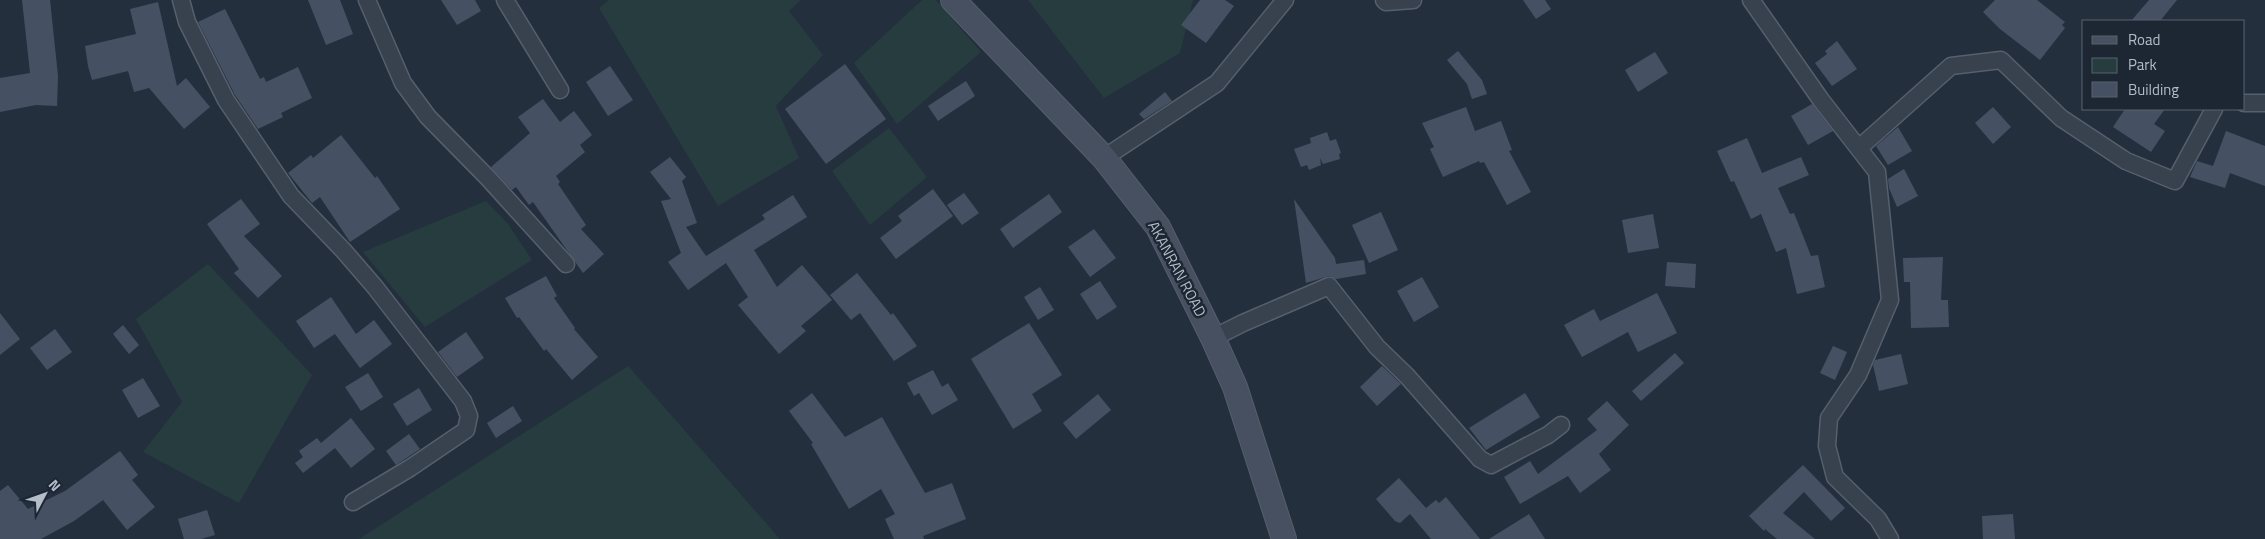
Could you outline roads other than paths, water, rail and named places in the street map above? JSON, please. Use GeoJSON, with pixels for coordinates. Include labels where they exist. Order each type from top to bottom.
{"type":"FeatureCollection","features":[{"type":"Feature","properties":{"kind":"main road","name":"AKANRAN ROAD"},"geometry":{"type":"LineString","coordinates":[[953,0],[1104,158],[1158,227],[1235,387],[1284,539]]}},
{"type":"Feature","properties":{"kind":"street"},"geometry":{"type":"LineString","coordinates":[[181,0],[186,22],[226,100],[290,196],[343,250],[375,287],[463,401],[469,416],[466,430],[410,468],[353,502]]}},
{"type":"Feature","properties":{"kind":"street"},"geometry":{"type":"LineString","coordinates":[[367,0],[403,83],[428,117],[488,178],[566,264]]}},
{"type":"Feature","properties":{"kind":"street"},"geometry":{"type":"LineString","coordinates":[[505,0],[560,90]]}},
{"type":"Feature","properties":{"kind":"street"},"geometry":{"type":"LineString","coordinates":[[1104,158],[1216,83],[1285,0]]}},
{"type":"Feature","properties":{"kind":"street"},"geometry":{"type":"LineString","coordinates":[[1384,0],[1386,2],[1413,0]]}},
{"type":"Feature","properties":{"kind":"street"},"geometry":{"type":"LineString","coordinates":[[1751,0],[1821,100],[1877,172],[1890,300],[1858,375],[1829,418],[1827,446],[1835,477],[1878,519],[1890,539]]}},
{"type":"Feature","properties":{"kind":"street"},"geometry":{"type":"LineString","coordinates":[[1859,148],[1951,66],[2000,60],[2061,118],[2126,161],[2175,181],[2213,110]]}},
{"type":"Feature","properties":{"kind":"street"},"geometry":{"type":"LineString","coordinates":[[2245,103],[2265,103]]}},
{"type":"Feature","properties":{"kind":"street"},"geometry":{"type":"LineString","coordinates":[[1213,338],[1329,286],[1377,347],[1407,376],[1480,459],[1491,465],[1548,435],[1561,425]]}}]}
